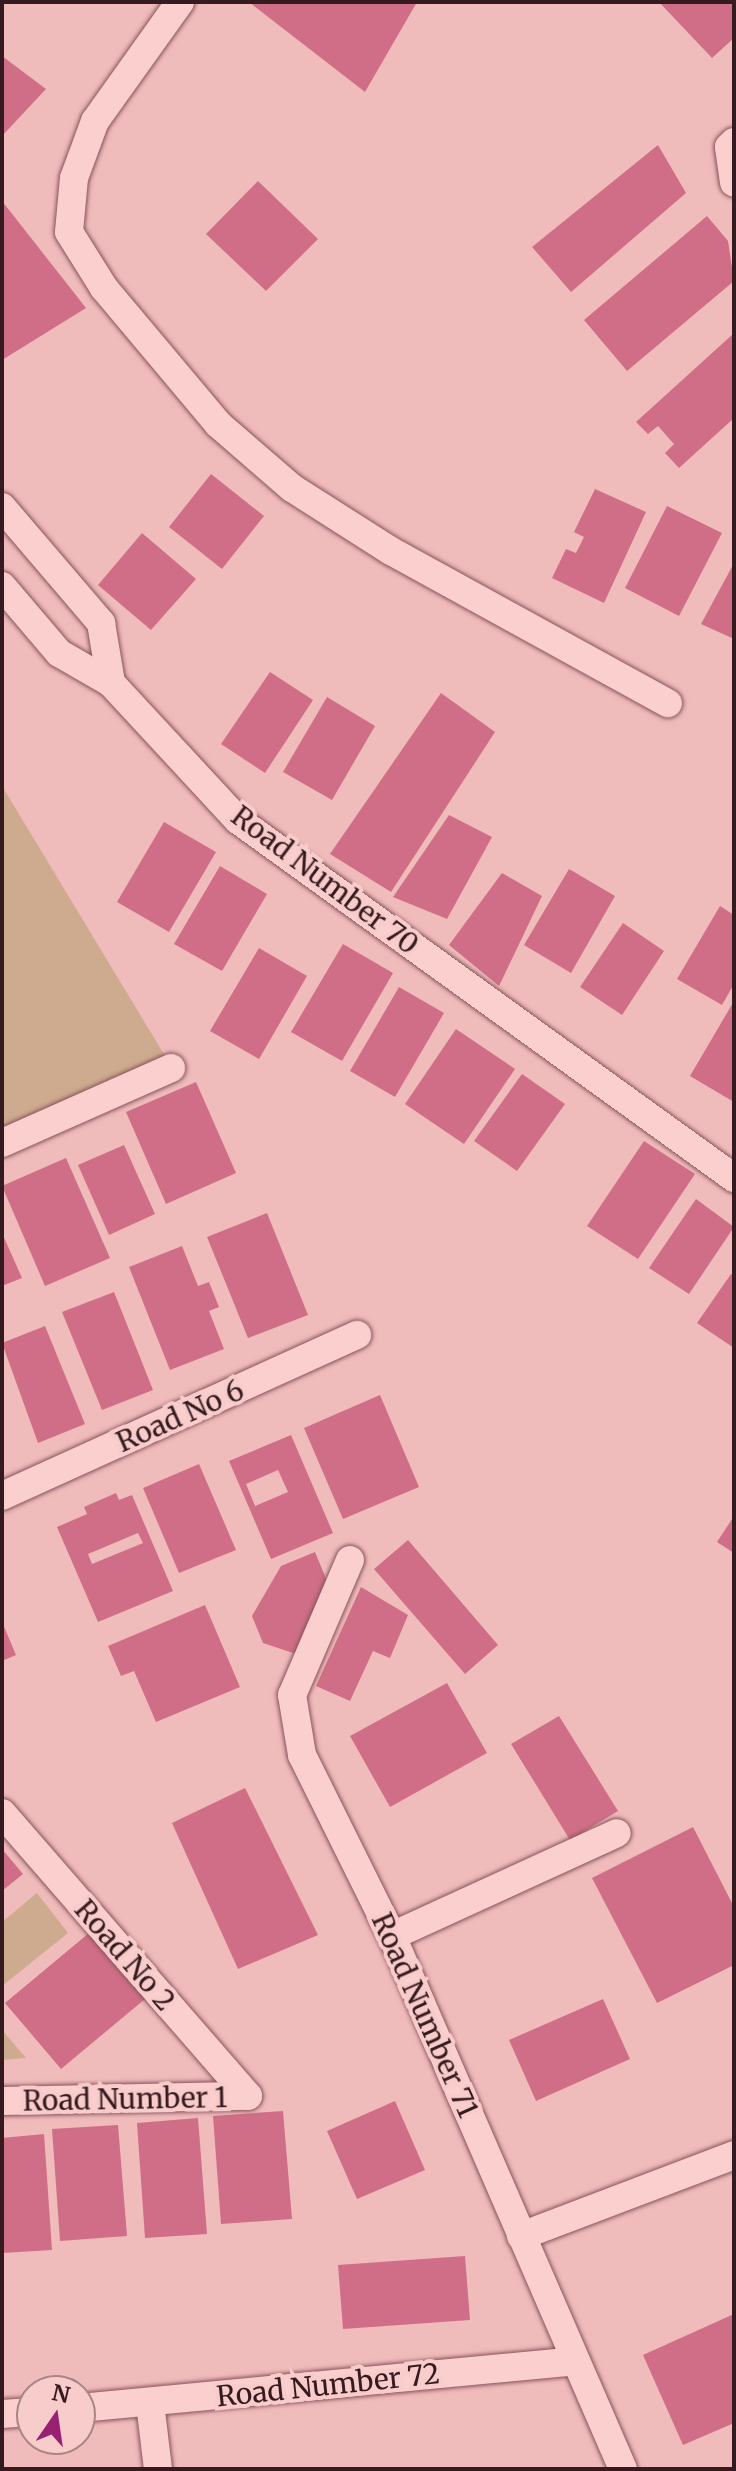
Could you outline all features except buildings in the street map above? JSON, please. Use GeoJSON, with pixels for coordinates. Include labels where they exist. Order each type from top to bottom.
{"type":"FeatureCollection","features":[{"type":"Feature","properties":{"kind":"street"},"geometry":{"type":"LineString","coordinates":[[180,2],[95,121],[74,178],[69,232],[104,288],[218,424],[292,488],[391,551],[668,703]]}},
{"type":"Feature","properties":{"kind":"street"},"geometry":{"type":"LineString","coordinates":[[734,142],[729,147],[734,183]]}},
{"type":"Feature","properties":{"kind":"street"},"geometry":{"type":"LineString","coordinates":[[2,507],[101,623],[111,683]]}},
{"type":"Feature","properties":{"kind":"street","name":"Road Number 70"},"geometry":{"type":"LineString","coordinates":[[2,586],[59,653],[111,683],[238,820],[734,1178]]}},
{"type":"Feature","properties":{"kind":"street"},"geometry":{"type":"LineString","coordinates":[[2,1143],[171,1068]]}},
{"type":"Feature","properties":{"kind":"street","name":"Road No 6"},"geometry":{"type":"LineString","coordinates":[[2,1496],[357,1335]]}},
{"type":"Feature","properties":{"kind":"street","name":"Road Number 71"},"geometry":{"type":"LineString","coordinates":[[350,1560],[292,1695],[302,1755],[392,1936],[623,2469]]}},
{"type":"Feature","properties":{"kind":"street","name":"Road No 2"},"geometry":{"type":"LineString","coordinates":[[2,1813],[248,2096]]}},
{"type":"Feature","properties":{"kind":"street"},"geometry":{"type":"LineString","coordinates":[[392,1936],[617,1833]]}},
{"type":"Feature","properties":{"kind":"street","name":"Road Number 1"},"geometry":{"type":"LineString","coordinates":[[2,2101],[248,2096]]}},
{"type":"Feature","properties":{"kind":"street"},"geometry":{"type":"LineString","coordinates":[[521,2236],[734,2155]]}},
{"type":"Feature","properties":{"kind":"street","name":"Road Number 72"},"geometry":{"type":"LineString","coordinates":[[96,2407],[575,2361]]}},
{"type":"Feature","properties":{"kind":"street"},"geometry":{"type":"LineString","coordinates":[[150,2403],[158,2469]]}},
{"type":"Feature","properties":{"kind":"shaded area"},"geometry":{"type":"Polygon","coordinates":[[[2,786],[168,1061],[2,1135],[2,786]]]}},
{"type":"Feature","properties":{"kind":"shaded area"},"geometry":{"type":"Polygon","coordinates":[[[37,1893],[68,1933],[2,1986],[2,1922],[37,1893]]]}},
{"type":"Feature","properties":{"kind":"shaded area"},"geometry":{"type":"Polygon","coordinates":[[[2,2030],[26,2058],[2,2060],[2,2030]]]}}]}
